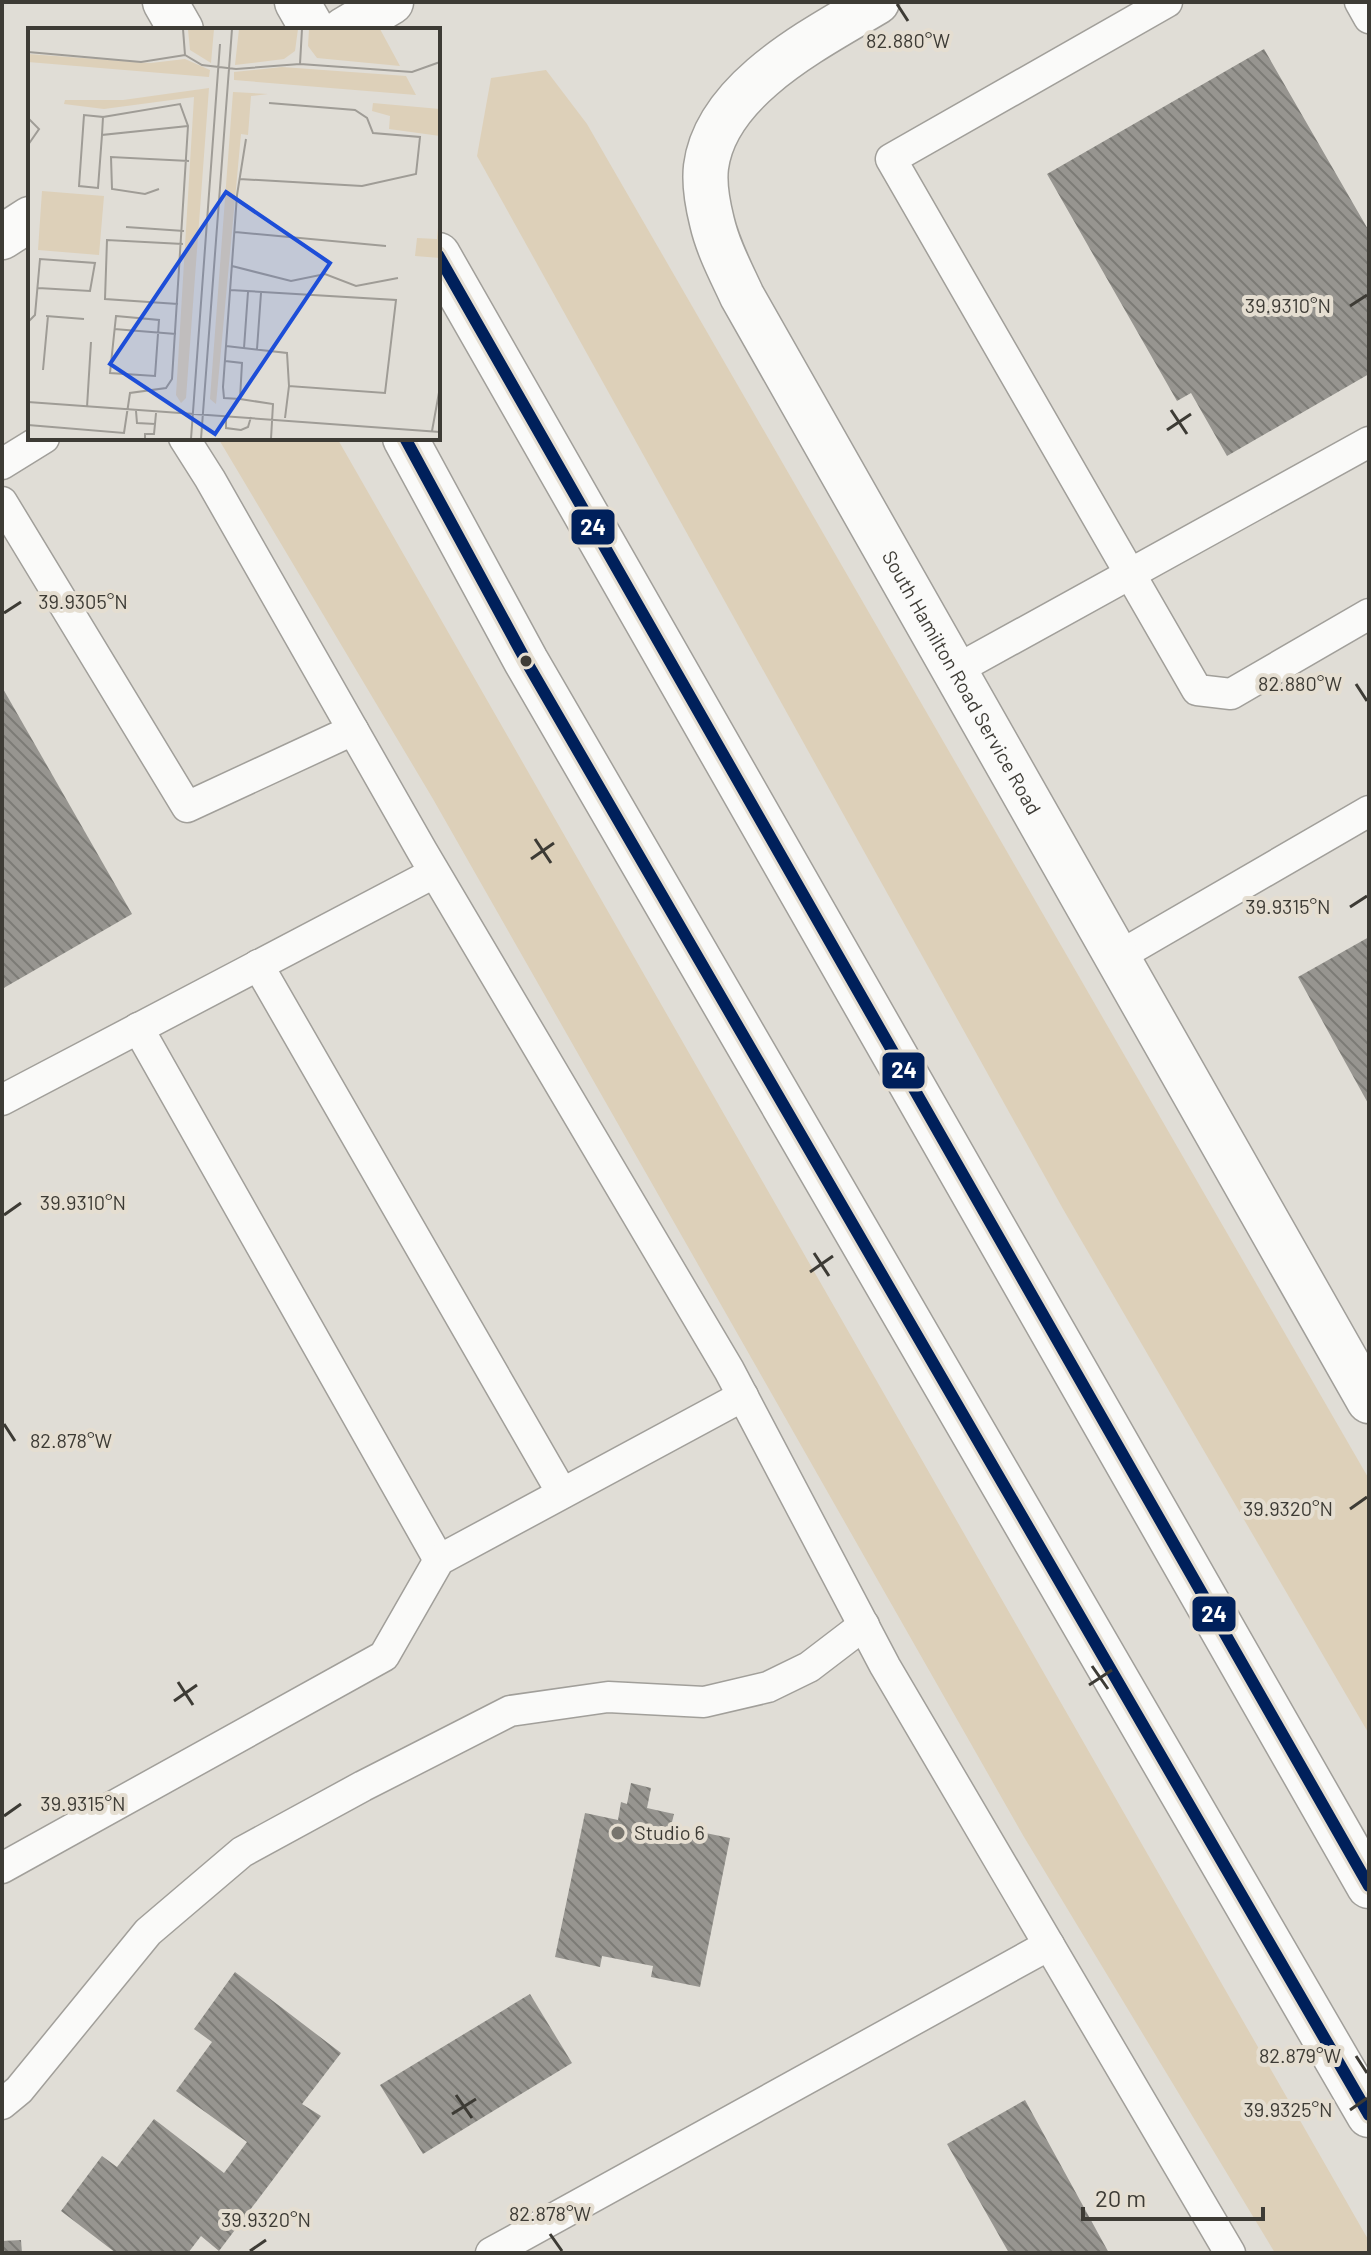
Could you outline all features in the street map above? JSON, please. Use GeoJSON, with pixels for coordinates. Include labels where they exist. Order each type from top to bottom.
{"type":"FeatureCollection","features":[{"type":"Feature","properties":{"kind":"main road"},"geometry":{"type":"LineString","coordinates":[[165,2],[180,28]]}},
{"type":"Feature","properties":{"kind":"main road"},"geometry":{"type":"LineString","coordinates":[[297,2],[312,28]]}},
{"type":"Feature","properties":{"kind":"main road"},"geometry":{"type":"LineString","coordinates":[[347,28],[391,2]]}},
{"type":"Feature","properties":{"kind":"main road","name":"South Hamilton Road Service Road"},"geometry":{"type":"LineString","coordinates":[[877,2],[786,57],[746,93],[725,119],[714,140],[706,167],[711,222],[742,296],[1369,1401]]}},
{"type":"Feature","properties":{"kind":"main road"},"geometry":{"type":"LineString","coordinates":[[440,259],[1369,1886]]}},
{"type":"Feature","properties":{"kind":"main road"},"geometry":{"type":"LineString","coordinates":[[406,440],[515,643],[1369,2115]]}},
{"type":"Feature","properties":{"kind":"lane"},"geometry":{"type":"LineString","coordinates":[[1167,2],[891,159],[1197,690],[1231,694],[1369,614]]}},
{"type":"Feature","properties":{"kind":"lane"},"geometry":{"type":"LineString","coordinates":[[1360,2],[1369,18]]}},
{"type":"Feature","properties":{"kind":"lane"},"geometry":{"type":"LineString","coordinates":[[2,464],[41,440]]}},
{"type":"Feature","properties":{"kind":"lane"},"geometry":{"type":"LineString","coordinates":[[185,440],[434,873],[743,1396],[885,1666],[1230,2253]]}},
{"type":"Feature","properties":{"kind":"lane"},"geometry":{"type":"LineString","coordinates":[[954,671],[1369,442]]}},
{"type":"Feature","properties":{"kind":"lane"},"geometry":{"type":"LineString","coordinates":[[2,502],[187,807],[353,730]]}},
{"type":"Feature","properties":{"kind":"lane"},"geometry":{"type":"LineString","coordinates":[[1119,956],[1369,811]]}},
{"type":"Feature","properties":{"kind":"lane"},"geometry":{"type":"LineString","coordinates":[[2,1100],[434,873]]}},
{"type":"Feature","properties":{"kind":"lane"},"geometry":{"type":"LineString","coordinates":[[258,965],[562,1493]]}},
{"type":"Feature","properties":{"kind":"lane"},"geometry":{"type":"LineString","coordinates":[[138,1028],[439,1560]]}},
{"type":"Feature","properties":{"kind":"lane"},"geometry":{"type":"LineString","coordinates":[[2,1868],[384,1656],[439,1560],[743,1396]]}},
{"type":"Feature","properties":{"kind":"lane"},"geometry":{"type":"LineString","coordinates":[[2,2104],[19,2090],[148,1932],[242,1852],[510,1711],[608,1697],[704,1702],[768,1687],[809,1667],[864,1625]]}},
{"type":"Feature","properties":{"kind":"lane"},"geometry":{"type":"LineString","coordinates":[[491,2253],[1049,1945]]}},
{"type":"Feature","properties":{"kind":"shaded area"},"geometry":{"type":"Polygon","coordinates":[[[546,70],[587,124],[1369,1479],[1369,1734],[1063,1209],[477,156],[491,78],[546,70]]]}},
{"type":"Feature","properties":{"kind":"shaded area"},"geometry":{"type":"Polygon","coordinates":[[[219,440],[338,440],[1369,2241],[1369,2253],[1275,2253],[1024,1837],[433,799],[219,440]]]}},
{"type":"Feature","properties":{"kind":"building"},"geometry":{"type":"Polygon","coordinates":[[[1264,49],[1369,231],[1369,374],[1227,456],[1191,393],[1177,401],[1047,174],[1264,49]]]}},
{"type":"Feature","properties":{"kind":"building"},"geometry":{"type":"Polygon","coordinates":[[[2,687],[132,914],[2,989],[2,687]]]}},
{"type":"Feature","properties":{"kind":"building"},"geometry":{"type":"Polygon","coordinates":[[[1369,937],[1369,1105],[1298,977],[1369,937]]]}},
{"type":"Feature","properties":{"kind":"building"},"geometry":{"type":"Polygon","coordinates":[[[631,1783],[651,1788],[647,1808],[674,1814],[671,1826],[730,1838],[700,1987],[651,1977],[653,1966],[602,1956],[600,1967],[555,1957],[585,1813],[618,1820],[621,1802],[627,1804],[631,1783]]]}},
{"type":"Feature","properties":{"kind":"building"},"geometry":{"type":"Polygon","coordinates":[[[235,1972],[341,2053],[302,2104],[321,2116],[219,2251],[201,2236],[188,2253],[116,2253],[61,2211],[102,2156],[117,2167],[154,2119],[224,2173],[247,2142],[176,2091],[212,2042],[194,2029],[235,1972]]]}},
{"type":"Feature","properties":{"kind":"building"},"geometry":{"type":"Polygon","coordinates":[[[530,1994],[572,2063],[423,2154],[380,2085],[530,1994]]]}},
{"type":"Feature","properties":{"kind":"building"},"geometry":{"type":"Polygon","coordinates":[[[1025,2100],[1109,2253],[1009,2253],[947,2144],[1025,2100]]]}},
{"type":"Feature","properties":{"kind":"building"},"geometry":{"type":"Polygon","coordinates":[[[21,2240],[22,2253],[2,2253],[2,2241],[21,2240]]]}},
{"type":"Feature","properties":{"kind":"transit line","name":"24"},"geometry":{"type":"LineString","coordinates":[[440,259],[1369,1886]]}},
{"type":"Feature","properties":{"kind":"transit line","name":"24"},"geometry":{"type":"LineString","coordinates":[[406,440],[526,661],[1369,2115]]}},
{"type":"Feature","properties":{"kind":"place","name":"Studio 6"},"geometry":{"type":"Point","coordinates":[618,1833]}}]}
